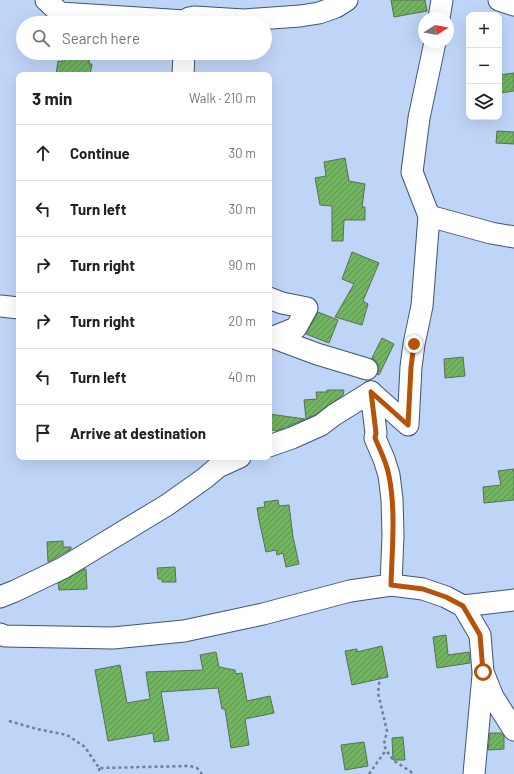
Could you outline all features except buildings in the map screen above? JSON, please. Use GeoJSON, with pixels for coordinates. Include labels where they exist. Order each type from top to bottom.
{"type":"FeatureCollection","features":[{"type":"Feature","properties":{"kind":"street"},"geometry":{"type":"LineString","coordinates":[[46,0],[60,13],[102,16]]}},
{"type":"Feature","properties":{"kind":"street"},"geometry":{"type":"LineString","coordinates":[[272,19],[319,13],[336,7],[347,0]]}},
{"type":"Feature","properties":{"kind":"street"},"geometry":{"type":"LineString","coordinates":[[440,12],[442,0]]}},
{"type":"Feature","properties":{"kind":"street"},"geometry":{"type":"LineString","coordinates":[[499,0],[514,5]]}},
{"type":"Feature","properties":{"kind":"street"},"geometry":{"type":"LineString","coordinates":[[371,392],[408,425],[411,367],[422,306],[429,216],[412,172],[419,118],[434,48]]}},
{"type":"Feature","properties":{"kind":"street"},"geometry":{"type":"LineString","coordinates":[[183,72],[184,60]]}},
{"type":"Feature","properties":{"kind":"street"},"geometry":{"type":"LineString","coordinates":[[429,216],[491,234],[514,237]]}},
{"type":"Feature","properties":{"kind":"street"},"geometry":{"type":"LineString","coordinates":[[272,299],[282,303],[307,308],[296,328],[272,337]]}},
{"type":"Feature","properties":{"kind":"street"},"geometry":{"type":"LineString","coordinates":[[0,306],[16,308]]}},
{"type":"Feature","properties":{"kind":"street"},"geometry":{"type":"LineString","coordinates":[[272,339],[367,369]]}},
{"type":"Feature","properties":{"kind":"street"},"geometry":{"type":"LineString","coordinates":[[272,445],[321,425],[371,392]]}},
{"type":"Feature","properties":{"kind":"street"},"geometry":{"type":"LineString","coordinates":[[371,392],[376,433],[375,438],[389,475],[392,499],[393,535],[391,585]]}},
{"type":"Feature","properties":{"kind":"street"},"geometry":{"type":"LineString","coordinates":[[0,597],[63,568],[167,506],[218,467],[233,460]]}},
{"type":"Feature","properties":{"kind":"street"},"geometry":{"type":"LineString","coordinates":[[0,634],[5,636],[112,638],[184,631],[263,614],[350,591],[391,585],[423,589],[446,597],[463,606],[480,635],[483,672],[474,774]]}},
{"type":"Feature","properties":{"kind":"street"},"geometry":{"type":"LineString","coordinates":[[463,606],[514,600]]}},
{"type":"Feature","properties":{"kind":"street"},"geometry":{"type":"LineString","coordinates":[[483,672],[493,697],[514,730]]}},
{"type":"Feature","properties":{"kind":"path"},"geometry":{"type":"LineString","coordinates":[[380,676],[378,693],[387,731],[384,744],[386,750],[393,760],[414,774]]}},
{"type":"Feature","properties":{"kind":"path"},"geometry":{"type":"LineString","coordinates":[[9,722],[37,730],[67,735],[85,747],[99,768],[100,774]]}},
{"type":"Feature","properties":{"kind":"path"},"geometry":{"type":"LineString","coordinates":[[369,774],[386,750]]}},
{"type":"Feature","properties":{"kind":"path"},"geometry":{"type":"LineString","coordinates":[[99,768],[190,766],[197,768],[202,774]]}},
{"type":"Feature","properties":{"kind":"route"},"geometry":{"type":"LineString","coordinates":[[414,344],[411,367],[408,425],[371,392],[376,433],[375,438],[389,475],[392,499],[393,535],[391,585],[423,589],[446,597],[463,606],[480,635],[483,672]]}}]}
